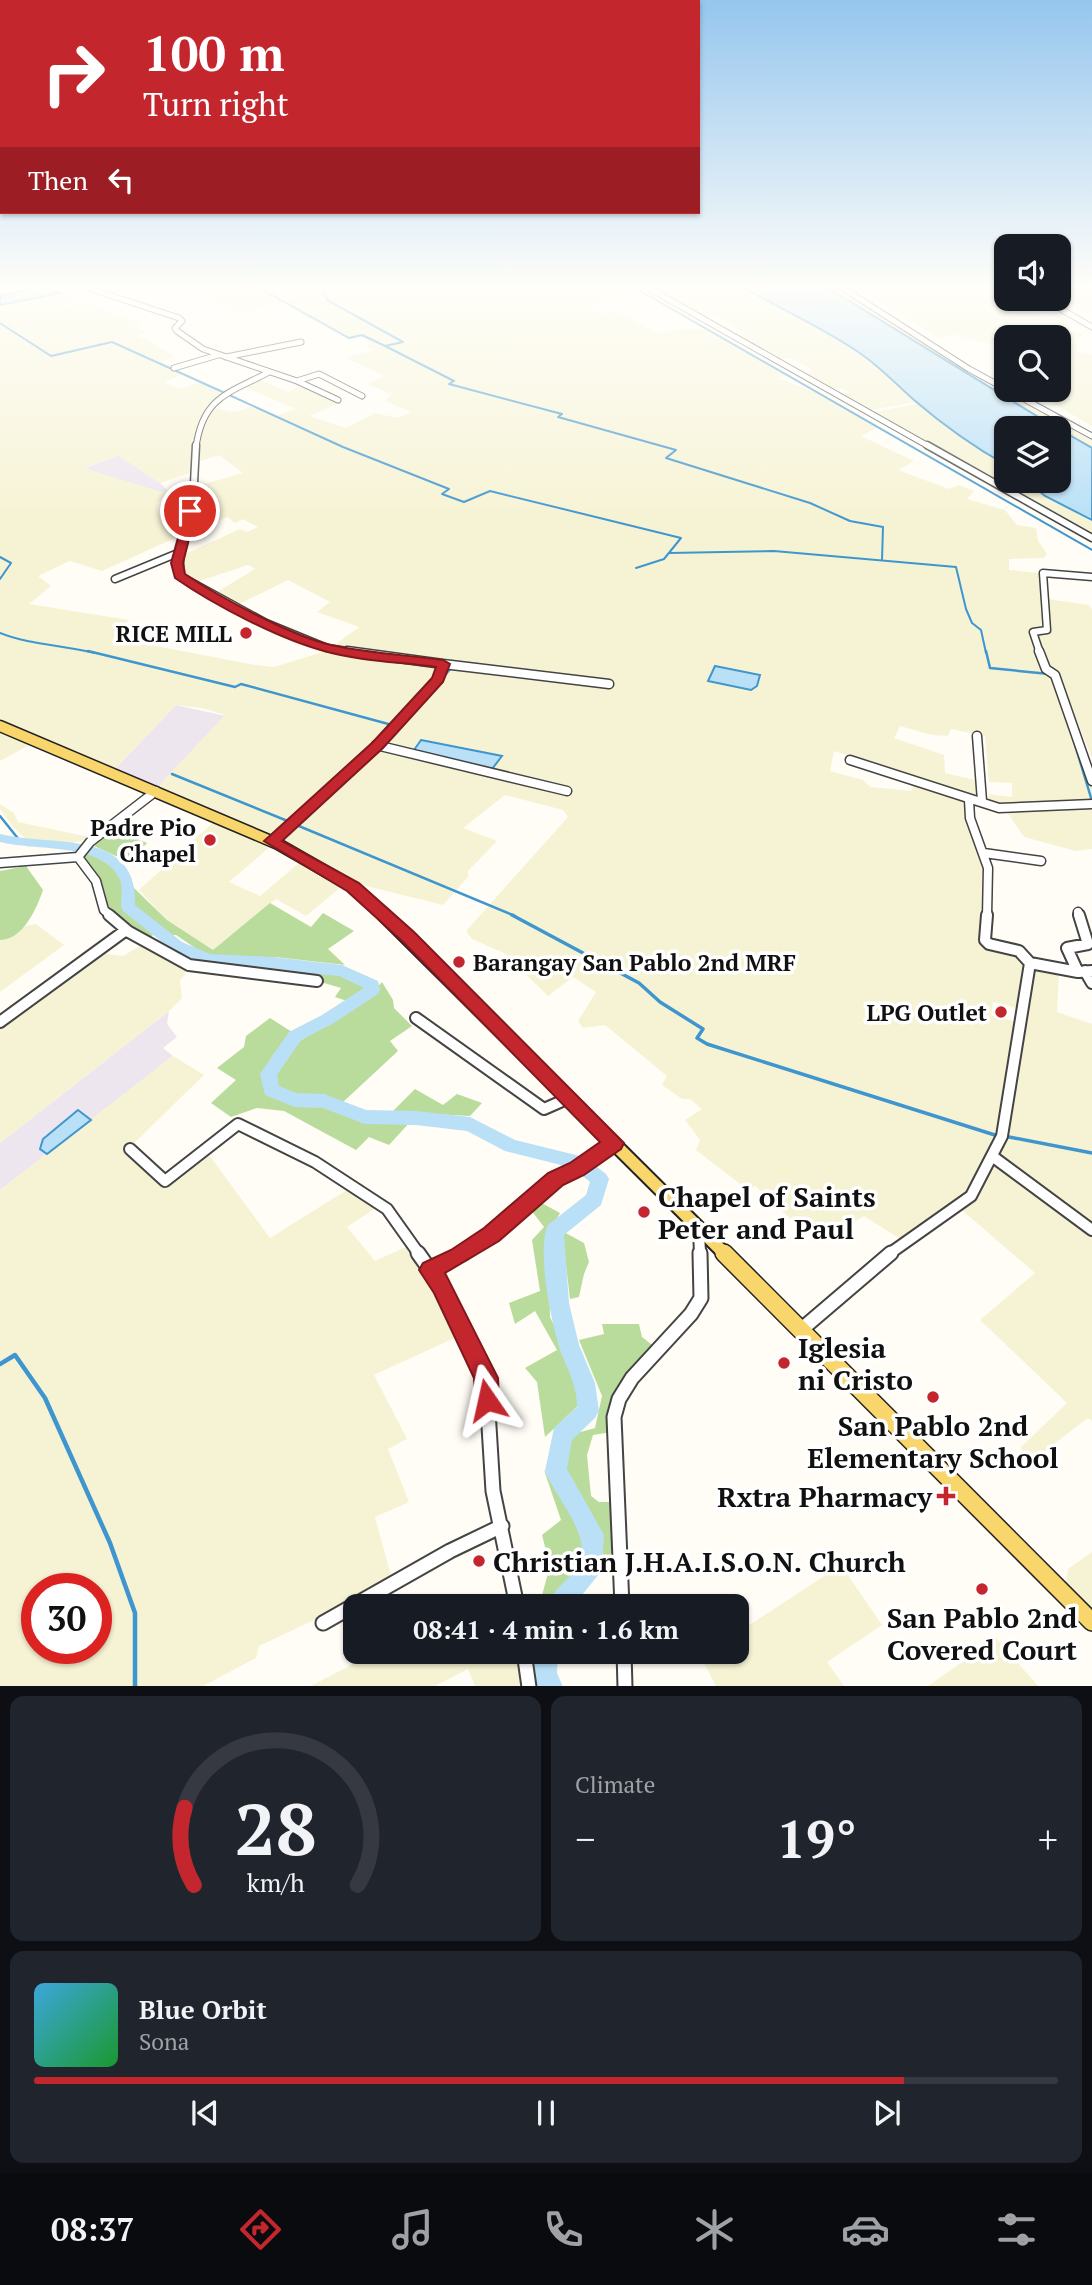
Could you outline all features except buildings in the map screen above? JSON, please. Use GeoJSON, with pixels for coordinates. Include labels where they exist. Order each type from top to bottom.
{"type":"FeatureCollection","features":[{"type":"Feature","properties":{"kind":"main road"},"geometry":{"type":"LineString","coordinates":[[0,726],[272,841],[353,887],[408,936],[1092,1622]]}},
{"type":"Feature","properties":{"kind":"street"},"geometry":{"type":"LineString","coordinates":[[174,368],[191,364]]}},
{"type":"Feature","properties":{"kind":"street"},"geometry":{"type":"LineString","coordinates":[[244,364],[297,381],[338,400]]}},
{"type":"Feature","properties":{"kind":"street"},"geometry":{"type":"LineString","coordinates":[[783,364],[1092,538]]}},
{"type":"Feature","properties":{"kind":"street"},"geometry":{"type":"LineString","coordinates":[[961,364],[1092,436]]}},
{"type":"Feature","properties":{"kind":"street"},"geometry":{"type":"LineString","coordinates":[[269,372],[221,396],[199,424],[193,504],[178,552],[180,576],[234,608],[327,648],[609,684]]}},
{"type":"Feature","properties":{"kind":"street"},"geometry":{"type":"LineString","coordinates":[[297,381],[319,374],[362,396]]}},
{"type":"Feature","properties":{"kind":"street"},"geometry":{"type":"LineString","coordinates":[[115,579],[178,552]]}},
{"type":"Feature","properties":{"kind":"street"},"geometry":{"type":"LineString","coordinates":[[1092,577],[1043,573],[1047,630],[1033,632],[1046,669],[1055,675],[1092,781]]}},
{"type":"Feature","properties":{"kind":"street"},"geometry":{"type":"LineString","coordinates":[[272,841],[377,745],[439,679],[443,664]]}},
{"type":"Feature","properties":{"kind":"street"},"geometry":{"type":"LineString","coordinates":[[977,736],[982,801]]}},
{"type":"Feature","properties":{"kind":"street"},"geometry":{"type":"LineString","coordinates":[[377,745],[567,791]]}},
{"type":"Feature","properties":{"kind":"street"},"geometry":{"type":"LineString","coordinates":[[850,760],[969,800],[1006,808],[1091,804]]}},
{"type":"Feature","properties":{"kind":"street"},"geometry":{"type":"LineString","coordinates":[[0,863],[80,854],[90,842],[156,792]]}},
{"type":"Feature","properties":{"kind":"street"},"geometry":{"type":"LineString","coordinates":[[969,800],[973,833],[984,853],[988,870],[985,940],[989,944],[1019,951],[1030,963],[1085,971]]}},
{"type":"Feature","properties":{"kind":"street"},"geometry":{"type":"LineString","coordinates":[[984,853],[1041,861]]}},
{"type":"Feature","properties":{"kind":"street"},"geometry":{"type":"LineString","coordinates":[[80,854],[103,894],[104,910],[126,930],[170,957],[189,965],[317,981]]}},
{"type":"Feature","properties":{"kind":"street"},"geometry":{"type":"LineString","coordinates":[[1078,912],[1088,944],[1067,948],[1092,983]]}},
{"type":"Feature","properties":{"kind":"street"},"geometry":{"type":"LineString","coordinates":[[0,1022],[126,930]]}},
{"type":"Feature","properties":{"kind":"street"},"geometry":{"type":"LineString","coordinates":[[802,1329],[901,1244],[971,1196],[1002,1136],[1030,963]]}},
{"type":"Feature","properties":{"kind":"street"},"geometry":{"type":"LineString","coordinates":[[416,1018],[544,1109],[569,1098]]}},
{"type":"Feature","properties":{"kind":"street"},"geometry":{"type":"LineString","coordinates":[[130,1149],[165,1181],[238,1124],[314,1162],[387,1209],[442,1286],[486,1378],[493,1491],[515,1594]]}},
{"type":"Feature","properties":{"kind":"street"},"geometry":{"type":"LineString","coordinates":[[430,1270],[492,1235],[555,1179],[577,1169],[614,1143]]}},
{"type":"Feature","properties":{"kind":"street"},"geometry":{"type":"LineString","coordinates":[[992,1156],[1092,1230]]}},
{"type":"Feature","properties":{"kind":"street"},"geometry":{"type":"LineString","coordinates":[[621,1594],[614,1417],[619,1399],[632,1378],[691,1314],[701,1298],[699,1229]]}},
{"type":"Feature","properties":{"kind":"street"},"geometry":{"type":"LineString","coordinates":[[323,1623],[450,1551],[502,1526]]}},
{"type":"Feature","properties":{"kind":"street"},"geometry":{"type":"LineString","coordinates":[[526,1664],[529,1686]]}},
{"type":"Feature","properties":{"kind":"street"},"geometry":{"type":"LineString","coordinates":[[624,1664],[625,1686]]}},
{"type":"Feature","properties":{"kind":"shaded area"},"geometry":{"type":"Polygon","coordinates":[[[0,364],[164,364],[185,374],[164,382],[179,389],[202,382],[225,393],[209,407],[236,412],[252,406],[275,416],[295,409],[243,386],[258,379],[288,392],[303,386],[339,403],[309,416],[346,428],[375,413],[398,418],[411,412],[385,401],[392,394],[367,384],[385,376],[358,364],[767,364],[786,375],[778,378],[814,390],[878,427],[861,436],[914,461],[898,470],[949,489],[959,485],[974,491],[967,499],[1005,510],[1017,525],[1036,528],[1038,541],[1047,554],[1044,558],[1009,559],[1009,570],[1040,573],[1045,632],[1047,599],[1089,605],[1092,610],[1092,759],[1059,675],[1092,775],[1092,803],[998,804],[988,800],[989,794],[1012,797],[1012,783],[989,782],[985,736],[951,729],[948,736],[932,735],[900,726],[894,738],[944,755],[945,773],[983,782],[980,798],[834,751],[830,771],[863,780],[870,787],[912,791],[913,782],[964,800],[989,872],[982,939],[1020,953],[1027,962],[1021,1009],[993,1002],[991,1015],[1017,1022],[998,1136],[970,1195],[902,1240],[864,1216],[817,1243],[755,1186],[748,1190],[696,1150],[700,1140],[685,1120],[702,1109],[690,1099],[682,1099],[662,1085],[667,1076],[605,1025],[583,1028],[578,1021],[596,992],[573,977],[548,996],[504,953],[472,939],[466,931],[568,817],[563,810],[505,795],[463,828],[497,841],[468,871],[468,877],[443,905],[354,883],[284,841],[284,837],[379,752],[451,669],[332,647],[359,627],[317,612],[330,602],[288,580],[235,606],[212,595],[255,569],[248,565],[194,583],[184,575],[185,554],[240,529],[247,532],[258,527],[243,519],[235,523],[227,517],[184,535],[197,486],[243,473],[219,455],[197,462],[197,436],[208,408],[194,436],[193,472],[160,483],[118,455],[84,468],[161,492],[167,490],[168,493],[157,503],[159,515],[188,512],[177,537],[102,571],[70,561],[38,576],[51,586],[29,604],[129,620],[120,628],[135,631],[147,628],[130,641],[255,665],[274,667],[323,652],[402,661],[438,667],[440,671],[375,748],[273,836],[159,788],[225,715],[202,708],[176,705],[113,771],[0,723],[0,364]]]}},
{"type":"Feature","properties":{"kind":"shaded area"},"geometry":{"type":"Polygon","coordinates":[[[801,364],[872,364],[915,402],[871,410],[842,395],[850,393],[841,388],[832,389],[804,373],[813,371],[801,364]]]}},
{"type":"Feature","properties":{"kind":"shaded area"},"geometry":{"type":"Polygon","coordinates":[[[953,364],[966,364],[994,380],[994,389],[953,364]]]}},
{"type":"Feature","properties":{"kind":"shaded area"},"geometry":{"type":"Polygon","coordinates":[[[1071,364],[1092,364],[1092,426],[1050,402],[1071,402],[1071,364]]]}},
{"type":"Feature","properties":{"kind":"shaded area"},"geometry":{"type":"Polygon","coordinates":[[[1016,402],[1032,402],[1057,416],[1039,416],[1016,402]]]}},
{"type":"Feature","properties":{"kind":"shaded area"},"geometry":{"type":"Polygon","coordinates":[[[917,404],[952,426],[976,448],[994,458],[994,481],[874,412],[917,404]]]}},
{"type":"Feature","properties":{"kind":"shaded area"},"geometry":{"type":"Polygon","coordinates":[[[1071,424],[1092,436],[1092,448],[1071,435],[1071,424]]]}},
{"type":"Feature","properties":{"kind":"shaded area"},"geometry":{"type":"Polygon","coordinates":[[[118,455],[167,490],[161,492],[83,469],[118,455]]]}},
{"type":"Feature","properties":{"kind":"shaded area"},"geometry":{"type":"Polygon","coordinates":[[[1015,493],[1041,493],[1092,520],[1092,537],[1015,493]]]}},
{"type":"Feature","properties":{"kind":"shaded area"},"geometry":{"type":"Polygon","coordinates":[[[176,705],[226,716],[159,788],[113,771],[176,705]]]}},
{"type":"Feature","properties":{"kind":"shaded area"},"geometry":{"type":"Polygon","coordinates":[[[0,731],[31,744],[0,761],[0,731]]]}},
{"type":"Feature","properties":{"kind":"shaded area"},"geometry":{"type":"Polygon","coordinates":[[[0,804],[14,813],[18,822],[94,838],[67,844],[28,841],[14,828],[0,809],[0,804]]]}},
{"type":"Feature","properties":{"kind":"shaded area"},"geometry":{"type":"Polygon","coordinates":[[[1092,805],[1092,849],[1076,851],[1024,837],[1005,809],[1092,805]]]}},
{"type":"Feature","properties":{"kind":"shaded area"},"geometry":{"type":"Polygon","coordinates":[[[215,821],[271,846],[229,882],[260,896],[300,862],[342,886],[306,916],[276,899],[213,950],[167,920],[139,890],[215,821]]]}},
{"type":"Feature","properties":{"kind":"shaded area"},"geometry":{"type":"Polygon","coordinates":[[[36,924],[64,945],[0,992],[0,940],[5,940],[25,926],[36,924]]]}},
{"type":"Feature","properties":{"kind":"shaded area"},"geometry":{"type":"Polygon","coordinates":[[[140,946],[185,971],[180,980],[182,998],[0,1143],[0,1023],[95,953],[123,956],[140,946]]]}},
{"type":"Feature","properties":{"kind":"shaded area"},"geometry":{"type":"Polygon","coordinates":[[[1034,966],[1059,972],[1057,1012],[1092,1024],[1092,1227],[996,1155],[1034,966]]]}},
{"type":"Feature","properties":{"kind":"shaded area"},"geometry":{"type":"Polygon","coordinates":[[[169,1011],[167,1024],[177,1037],[163,1048],[173,1056],[91,1120],[78,1111],[40,1149],[47,1154],[0,1190],[0,1143],[169,1011]]]}},
{"type":"Feature","properties":{"kind":"shaded area"},"geometry":{"type":"Polygon","coordinates":[[[173,1056],[204,1075],[125,1152],[159,1182],[207,1152],[270,1238],[350,1188],[377,1207],[347,1227],[375,1261],[408,1246],[427,1271],[461,1335],[374,1375],[407,1439],[388,1449],[409,1502],[375,1517],[393,1583],[370,1594],[343,1594],[343,1607],[259,1646],[256,1658],[203,1686],[0,1686],[0,1190],[173,1056]]]}},
{"type":"Feature","properties":{"kind":"shaded area"},"geometry":{"type":"Polygon","coordinates":[[[992,1162],[1092,1231],[1092,1421],[1088,1418],[1033,1460],[1020,1448],[1067,1403],[980,1320],[1035,1273],[957,1206],[992,1162]]]}},
{"type":"Feature","properties":{"kind":"shaded area"},"geometry":{"type":"Polygon","coordinates":[[[1092,1552],[1092,1616],[1065,1589],[1068,1569],[1092,1552]]]}},
{"type":"Feature","properties":{"kind":"shaded area"},"geometry":{"type":"Polygon","coordinates":[[[841,1565],[882,1625],[827,1662],[844,1686],[716,1686],[704,1664],[749,1664],[749,1625],[841,1565]]]}},
{"type":"Feature","properties":{"kind":"shaded area"},"geometry":{"type":"Polygon","coordinates":[[[996,1638],[1038,1686],[928,1686],[996,1638]]]}},
{"type":"Feature","properties":{"kind":"shaded area"},"geometry":{"type":"Polygon","coordinates":[[[353,1664],[522,1664],[526,1686],[475,1686],[468,1669],[435,1686],[311,1686],[353,1664]]]}},
{"type":"Feature","properties":{"kind":"green space"},"geometry":{"type":"Polygon","coordinates":[[[114,829],[147,843],[129,862],[94,846],[114,829]]]}},
{"type":"Feature","properties":{"kind":"green space"},"geometry":{"type":"Polygon","coordinates":[[[88,852],[107,863],[117,873],[125,910],[156,933],[143,942],[105,910],[105,902],[95,877],[80,860],[88,852]]]}},
{"type":"Feature","properties":{"kind":"green space"},"geometry":{"type":"Polygon","coordinates":[[[26,866],[43,890],[33,914],[22,929],[8,939],[0,940],[0,871],[26,866]]]}},
{"type":"Feature","properties":{"kind":"green space"},"geometry":{"type":"Polygon","coordinates":[[[133,887],[167,920],[213,950],[270,903],[311,927],[323,913],[354,931],[328,949],[345,965],[275,957],[267,960],[207,956],[176,935],[170,935],[132,906],[133,887]]]}},
{"type":"Feature","properties":{"kind":"green space"},"geometry":{"type":"Polygon","coordinates":[[[222,964],[339,973],[367,986],[367,989],[347,1001],[335,997],[341,988],[222,964]]]}},
{"type":"Feature","properties":{"kind":"green space"},"geometry":{"type":"Polygon","coordinates":[[[382,982],[393,1000],[394,1008],[412,1026],[390,1041],[398,1051],[342,1103],[296,1096],[277,1088],[276,1075],[284,1055],[301,1040],[352,1009],[382,982]]]}},
{"type":"Feature","properties":{"kind":"green space"},"geometry":{"type":"Polygon","coordinates":[[[270,1018],[292,1032],[273,1055],[261,1076],[268,1094],[290,1104],[320,1105],[363,1123],[411,1121],[389,1145],[369,1137],[356,1150],[284,1111],[257,1108],[231,1117],[211,1103],[236,1080],[217,1068],[244,1047],[246,1036],[270,1018]]]}},
{"type":"Feature","properties":{"kind":"green space"},"geometry":{"type":"Polygon","coordinates":[[[415,1089],[443,1105],[457,1094],[482,1103],[470,1116],[392,1112],[415,1089]]]}},
{"type":"Feature","properties":{"kind":"green space"},"geometry":{"type":"Polygon","coordinates":[[[538,1201],[560,1213],[549,1233],[550,1317],[568,1355],[569,1367],[581,1389],[583,1401],[545,1437],[537,1382],[525,1368],[557,1350],[535,1311],[515,1324],[509,1303],[540,1291],[532,1240],[544,1227],[531,1210],[538,1201]]]}},
{"type":"Feature","properties":{"kind":"green space"},"geometry":{"type":"Polygon","coordinates":[[[562,1231],[584,1243],[589,1262],[579,1297],[570,1299],[562,1231]]]}},
{"type":"Feature","properties":{"kind":"green space"},"geometry":{"type":"Polygon","coordinates":[[[602,1324],[639,1324],[642,1337],[656,1348],[632,1376],[612,1432],[593,1435],[587,1455],[591,1496],[599,1502],[615,1502],[616,1570],[605,1569],[600,1534],[561,1473],[566,1436],[595,1428],[602,1396],[579,1340],[604,1334],[602,1324]]]}},
{"type":"Feature","properties":{"kind":"green space"},"geometry":{"type":"Polygon","coordinates":[[[544,1470],[586,1537],[584,1565],[561,1594],[542,1594],[550,1566],[542,1535],[561,1520],[544,1470]]]}},
{"type":"Feature","properties":{"kind":"water"},"geometry":{"type":"Polygon","coordinates":[[[873,364],[951,364],[994,390],[994,402],[1014,402],[1037,416],[994,416],[994,458],[970,443],[914,400],[873,364]]]}},
{"type":"Feature","properties":{"kind":"water"},"geometry":{"type":"Polygon","coordinates":[[[1071,436],[1092,448],[1092,520],[1041,493],[1071,493],[1071,436]]]}},
{"type":"Feature","properties":{"kind":"water"},"geometry":{"type":"Polygon","coordinates":[[[715,666],[760,675],[757,686],[751,690],[708,681],[715,666]]]}},
{"type":"Feature","properties":{"kind":"water"},"geometry":{"type":"Polygon","coordinates":[[[421,740],[502,756],[492,769],[414,750],[421,740]]]}},
{"type":"Feature","properties":{"kind":"water"},"geometry":{"type":"Polygon","coordinates":[[[78,1110],[91,1120],[47,1154],[40,1149],[43,1139],[78,1110]]]}},
{"type":"Feature","properties":{"kind":"waterway"},"geometry":{"type":"LineString","coordinates":[[160,364],[225,393]]}},
{"type":"Feature","properties":{"kind":"waterway"},"geometry":{"type":"LineString","coordinates":[[420,364],[454,381],[449,384],[562,414],[558,417],[676,450],[666,458],[810,503],[850,521],[883,527],[882,560]]}},
{"type":"Feature","properties":{"kind":"waterway"},"geometry":{"type":"LineString","coordinates":[[767,364],[1092,550]]}},
{"type":"Feature","properties":{"kind":"waterway"},"geometry":{"type":"LineString","coordinates":[[227,394],[343,447],[449,489],[442,494],[464,502],[490,491],[681,538],[664,559],[636,568]]}},
{"type":"Feature","properties":{"kind":"waterway"},"geometry":{"type":"LineString","coordinates":[[669,553],[774,551],[956,567],[966,609],[972,623],[981,630],[986,653]]}},
{"type":"Feature","properties":{"kind":"waterway"},"geometry":{"type":"LineString","coordinates":[[0,557],[11,563],[0,579]]}},
{"type":"Feature","properties":{"kind":"waterway"},"geometry":{"type":"LineString","coordinates":[[0,633],[23,640],[95,653]]}},
{"type":"Feature","properties":{"kind":"waterway"},"geometry":{"type":"LineString","coordinates":[[88,651],[235,687],[241,684],[392,725]]}},
{"type":"Feature","properties":{"kind":"waterway"},"geometry":{"type":"LineString","coordinates":[[986,651],[990,668],[1049,674]]}},
{"type":"Feature","properties":{"kind":"waterway"},"geometry":{"type":"LineString","coordinates":[[401,727],[451,668]]}},
{"type":"Feature","properties":{"kind":"waterway"},"geometry":{"type":"LineString","coordinates":[[1073,738],[1092,801]]}},
{"type":"Feature","properties":{"kind":"waterway"},"geometry":{"type":"LineString","coordinates":[[172,774],[290,822]]}},
{"type":"Feature","properties":{"kind":"waterway"},"geometry":{"type":"LineString","coordinates":[[0,816],[20,841],[29,845]]}},
{"type":"Feature","properties":{"kind":"waterway"},"geometry":{"type":"LineString","coordinates":[[294,824],[515,916]]}},
{"type":"Feature","properties":{"kind":"waterway"},"geometry":{"type":"LineString","coordinates":[[0,838],[89,850],[105,856],[118,865],[127,880],[128,907],[177,946],[208,959],[342,971],[372,985],[372,990],[328,1019],[295,1036],[268,1074],[271,1090],[295,1100],[324,1101],[365,1117],[416,1118],[470,1124],[511,1146],[578,1162],[600,1179],[594,1199],[555,1231],[559,1303],[569,1345],[585,1383],[588,1400],[588,1411],[562,1435],[556,1471],[593,1535],[591,1566],[568,1594]]}},
{"type":"Feature","properties":{"kind":"waterway"},"geometry":{"type":"LineString","coordinates":[[512,915],[639,983],[660,1002],[703,1029],[697,1038],[707,1044],[998,1136]]}},
{"type":"Feature","properties":{"kind":"waterway"},"geometry":{"type":"LineString","coordinates":[[1004,1136],[1092,1153]]}},
{"type":"Feature","properties":{"kind":"waterway"},"geometry":{"type":"LineString","coordinates":[[0,1364],[15,1355],[45,1398],[110,1543],[135,1613],[135,1686]]}},
{"type":"Feature","properties":{"kind":"waterway"},"geometry":{"type":"LineString","coordinates":[[545,1664],[545,1673],[551,1686]]}},
{"type":"Feature","properties":{"kind":"place","name":"RICE MILL"},"geometry":{"type":"Point","coordinates":[246,633]}},
{"type":"Feature","properties":{"kind":"place","name":"Padre Pio Chapel"},"geometry":{"type":"Point","coordinates":[210,840]}},
{"type":"Feature","properties":{"kind":"place","name":"Barangay San Pablo 2nd MRF"},"geometry":{"type":"Point","coordinates":[459,962]}},
{"type":"Feature","properties":{"kind":"place","name":"LPG Outlet"},"geometry":{"type":"Point","coordinates":[1001,1012]}},
{"type":"Feature","properties":{"kind":"place","name":"Chapel of Saints Peter and Paul"},"geometry":{"type":"Point","coordinates":[644,1212]}},
{"type":"Feature","properties":{"kind":"place","name":"Iglesia ni Cristo"},"geometry":{"type":"Point","coordinates":[784,1363]}},
{"type":"Feature","properties":{"kind":"place","name":"San Pablo 2nd Elementary School"},"geometry":{"type":"Point","coordinates":[933,1397]}},
{"type":"Feature","properties":{"kind":"place","name":"Rxtra Pharmacy"},"geometry":{"type":"Point","coordinates":[946,1496]}},
{"type":"Feature","properties":{"kind":"place","name":"Christian J.H.A.I.S.O.N. Church"},"geometry":{"type":"Point","coordinates":[479,1561]}},
{"type":"Feature","properties":{"kind":"place","name":"San Pablo 2nd Covered Court"},"geometry":{"type":"Point","coordinates":[982,1589]}},
{"type":"Feature","properties":{"kind":"route"},"geometry":{"type":"LineString","coordinates":[[190,511],[177,563],[180,576],[194,585],[234,608],[327,648],[443,664],[439,679],[378,745],[272,841],[353,887],[408,936],[614,1143],[577,1169],[555,1179],[492,1235],[430,1270],[442,1286],[449,1306],[486,1378],[487,1400]]}}]}
